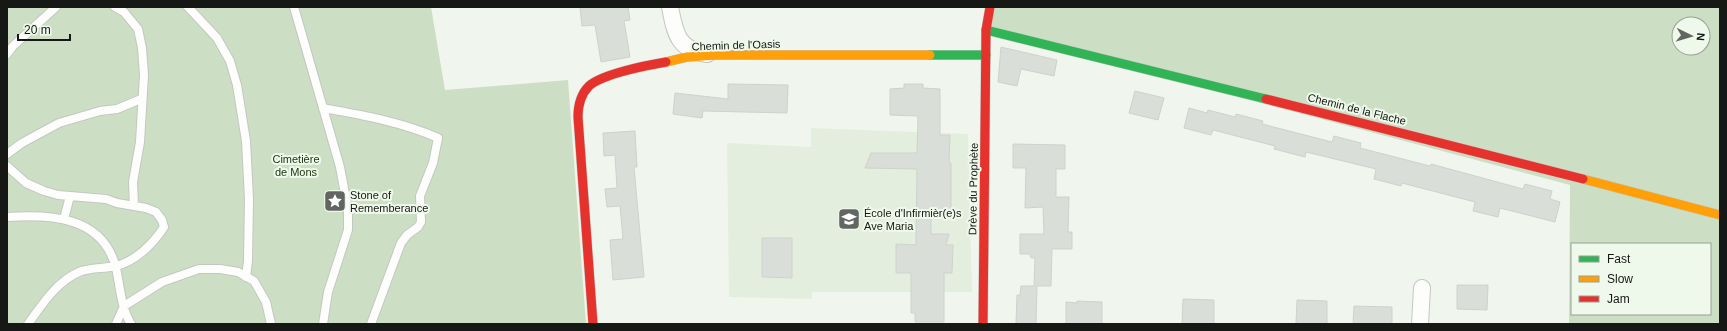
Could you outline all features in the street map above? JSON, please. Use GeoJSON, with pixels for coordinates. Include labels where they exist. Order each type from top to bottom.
{"type":"FeatureCollection","features":[{"type":"Feature","properties":{"kind":"street"},"geometry":{"type":"LineString","coordinates":[[670,7],[678,40],[688,48],[701,53],[717,55]]}},
{"type":"Feature","properties":{"kind":"street","name":"Drève du Prophète"},"geometry":{"type":"LineString","coordinates":[[983,324],[986,30],[990,7]]}},
{"type":"Feature","properties":{"kind":"street","name":"Chemin de la Flache"},"geometry":{"type":"LineString","coordinates":[[986,30],[1505,158],[1720,215]]}},
{"type":"Feature","properties":{"kind":"street","name":"Chemin de l'Oasis"},"geometry":{"type":"LineString","coordinates":[[592,324],[578,105],[584,91],[592,83],[618,74],[683,58],[717,55],[986,55]]}},
{"type":"Feature","properties":{"kind":"street"},"geometry":{"type":"LineString","coordinates":[[1420,324],[1422,288]]}},
{"type":"Feature","properties":{"kind":"lane"},"geometry":{"type":"LineString","coordinates":[[7,54],[13,46],[56,7]]}},
{"type":"Feature","properties":{"kind":"lane"},"geometry":{"type":"LineString","coordinates":[[115,7],[124,12],[138,29],[142,48],[144,75],[140,142],[133,182],[134,206]]}},
{"type":"Feature","properties":{"kind":"lane"},"geometry":{"type":"LineString","coordinates":[[188,7],[217,38],[230,61],[237,85],[246,141],[249,199],[248,260],[246,277]]}},
{"type":"Feature","properties":{"kind":"lane"},"geometry":{"type":"LineString","coordinates":[[294,7],[346,192],[348,210],[348,230],[328,292],[323,324]]}},
{"type":"Feature","properties":{"kind":"lane"},"geometry":{"type":"LineString","coordinates":[[7,154],[22,143],[59,123],[100,111],[117,109],[142,99]]}},
{"type":"Feature","properties":{"kind":"lane"},"geometry":{"type":"LineString","coordinates":[[323,108],[389,121],[425,132],[438,138],[433,163],[420,196],[421,222],[418,227],[401,243],[371,324]]}},
{"type":"Feature","properties":{"kind":"lane"},"geometry":{"type":"LineString","coordinates":[[7,166],[26,183],[44,191],[70,196],[106,199],[146,208],[156,212],[162,220],[164,227],[143,252],[116,266],[90,268],[77,272],[44,301],[28,324]]}},
{"type":"Feature","properties":{"kind":"lane"},"geometry":{"type":"LineString","coordinates":[[64,219],[70,196]]}},
{"type":"Feature","properties":{"kind":"lane"},"geometry":{"type":"LineString","coordinates":[[7,217],[41,215],[64,219],[76,222],[90,230],[102,240],[111,254],[116,266],[124,306],[131,324]]}},
{"type":"Feature","properties":{"kind":"lane"},"geometry":{"type":"LineString","coordinates":[[116,324],[124,306],[162,282],[199,269],[220,269],[238,272],[254,281],[266,302],[271,324]]}},
{"type":"Feature","properties":{"kind":"shaded area","name":"École d'Infirmièr(e)s Ave Maria"},"geometry":{"type":"Polygon","coordinates":[[[811,128],[968,134],[972,292],[812,292],[812,299],[729,297],[727,143],[811,147],[811,128]]]}},
{"type":"Feature","properties":{"kind":"green space","name":"Cimetière de Mons"},"geometry":{"type":"Polygon","coordinates":[[[7,7],[431,7],[445,90],[568,80],[586,324],[7,324],[7,7]]]}},
{"type":"Feature","properties":{"kind":"green space"},"geometry":{"type":"Polygon","coordinates":[[[990,7],[1720,7],[1720,324],[1569,324],[1570,185],[986,30],[990,7]]]}},
{"type":"Feature","properties":{"kind":"building"},"geometry":{"type":"Polygon","coordinates":[[[628,7],[630,20],[624,21],[630,57],[601,62],[595,25],[582,26],[580,8],[628,7]]]}},
{"type":"Feature","properties":{"kind":"building"},"geometry":{"type":"Polygon","coordinates":[[[1001,47],[1057,60],[1054,76],[1021,69],[1017,86],[998,82],[1001,47]]]}},
{"type":"Feature","properties":{"kind":"building"},"geometry":{"type":"Polygon","coordinates":[[[728,84],[788,85],[787,113],[703,111],[702,118],[673,114],[675,93],[728,99],[728,84]]]}},
{"type":"Feature","properties":{"kind":"building"},"geometry":{"type":"Polygon","coordinates":[[[904,84],[923,84],[923,88],[940,89],[940,135],[950,135],[949,163],[951,163],[951,210],[931,210],[931,234],[949,234],[946,245],[953,245],[952,273],[944,273],[944,322],[915,322],[915,313],[911,313],[911,273],[896,273],[896,244],[916,245],[917,169],[865,168],[871,153],[917,153],[918,116],[890,115],[890,89],[904,88],[904,84]]]}},
{"type":"Feature","properties":{"kind":"building"},"geometry":{"type":"Polygon","coordinates":[[[1135,91],[1164,98],[1158,120],[1129,113],[1135,91]]]}},
{"type":"Feature","properties":{"kind":"building"},"geometry":{"type":"Polygon","coordinates":[[[1189,108],[1207,113],[1208,110],[1235,117],[1236,114],[1263,121],[1262,124],[1332,142],[1334,136],[1361,143],[1360,148],[1430,166],[1431,164],[1523,189],[1525,184],[1552,191],[1550,199],[1560,202],[1555,222],[1500,208],[1498,217],[1473,211],[1475,202],[1402,183],[1401,186],[1374,179],[1376,169],[1306,152],[1305,157],[1274,149],[1275,146],[1213,130],[1211,135],[1184,128],[1189,108]]]}},
{"type":"Feature","properties":{"kind":"building"},"geometry":{"type":"Polygon","coordinates":[[[635,131],[637,167],[634,167],[644,277],[613,280],[610,240],[623,239],[620,206],[607,207],[605,189],[617,188],[615,155],[604,156],[603,133],[635,131]]]}},
{"type":"Feature","properties":{"kind":"building"},"geometry":{"type":"Polygon","coordinates":[[[1013,144],[1065,145],[1065,169],[1056,169],[1056,197],[1069,197],[1068,232],[1072,232],[1072,249],[1052,249],[1051,286],[1037,286],[1036,324],[1016,324],[1017,295],[1020,295],[1021,286],[1034,286],[1035,258],[1031,258],[1030,254],[1020,254],[1020,234],[1044,234],[1043,207],[1025,208],[1026,168],[1013,168],[1013,144]]]}},
{"type":"Feature","properties":{"kind":"building"},"geometry":{"type":"Polygon","coordinates":[[[762,238],[792,238],[792,278],[762,277],[762,238]]]}},
{"type":"Feature","properties":{"kind":"building"},"geometry":{"type":"Polygon","coordinates":[[[1457,285],[1488,285],[1487,310],[1457,309],[1457,285]]]}},
{"type":"Feature","properties":{"kind":"building"},"geometry":{"type":"Polygon","coordinates":[[[1183,299],[1214,300],[1214,324],[1182,324],[1183,299]]]}},
{"type":"Feature","properties":{"kind":"building"},"geometry":{"type":"Polygon","coordinates":[[[1297,300],[1327,301],[1327,324],[1296,324],[1297,300]]]}},
{"type":"Feature","properties":{"kind":"building"},"geometry":{"type":"Polygon","coordinates":[[[1077,301],[1102,302],[1102,324],[1066,324],[1066,302],[1077,303],[1077,301]]]}},
{"type":"Feature","properties":{"kind":"building"},"geometry":{"type":"Polygon","coordinates":[[[1354,306],[1392,307],[1392,324],[1353,324],[1354,306]]]}},
{"type":"Feature","properties":{"kind":"traffic: fast"},"geometry":{"type":"LineString","coordinates":[[986,30],[1266,99]]}},
{"type":"Feature","properties":{"kind":"traffic: fast"},"geometry":{"type":"LineString","coordinates":[[930,55],[986,55]]}},
{"type":"Feature","properties":{"kind":"traffic: slow"},"geometry":{"type":"LineString","coordinates":[[666,62],[687,57],[717,55],[930,55]]}},
{"type":"Feature","properties":{"kind":"traffic: slow"},"geometry":{"type":"LineString","coordinates":[[1583,179],[1720,215]]}},
{"type":"Feature","properties":{"kind":"traffic: jam"},"geometry":{"type":"LineString","coordinates":[[983,324],[986,30],[990,7]]}},
{"type":"Feature","properties":{"kind":"traffic: jam"},"geometry":{"type":"LineString","coordinates":[[593,324],[578,117],[580,100],[589,86],[604,78],[648,65],[666,62]]}},
{"type":"Feature","properties":{"kind":"traffic: jam"},"geometry":{"type":"LineString","coordinates":[[1266,99],[1583,179]]}},
{"type":"Feature","properties":{"kind":"place","name":"Stone of Rememberance"},"geometry":{"type":"Point","coordinates":[335,201]}},
{"type":"Feature","properties":{"kind":"place","name":"École d'Infirmièr(e)s Ave Maria"},"geometry":{"type":"Point","coordinates":[849,219]}}]}
